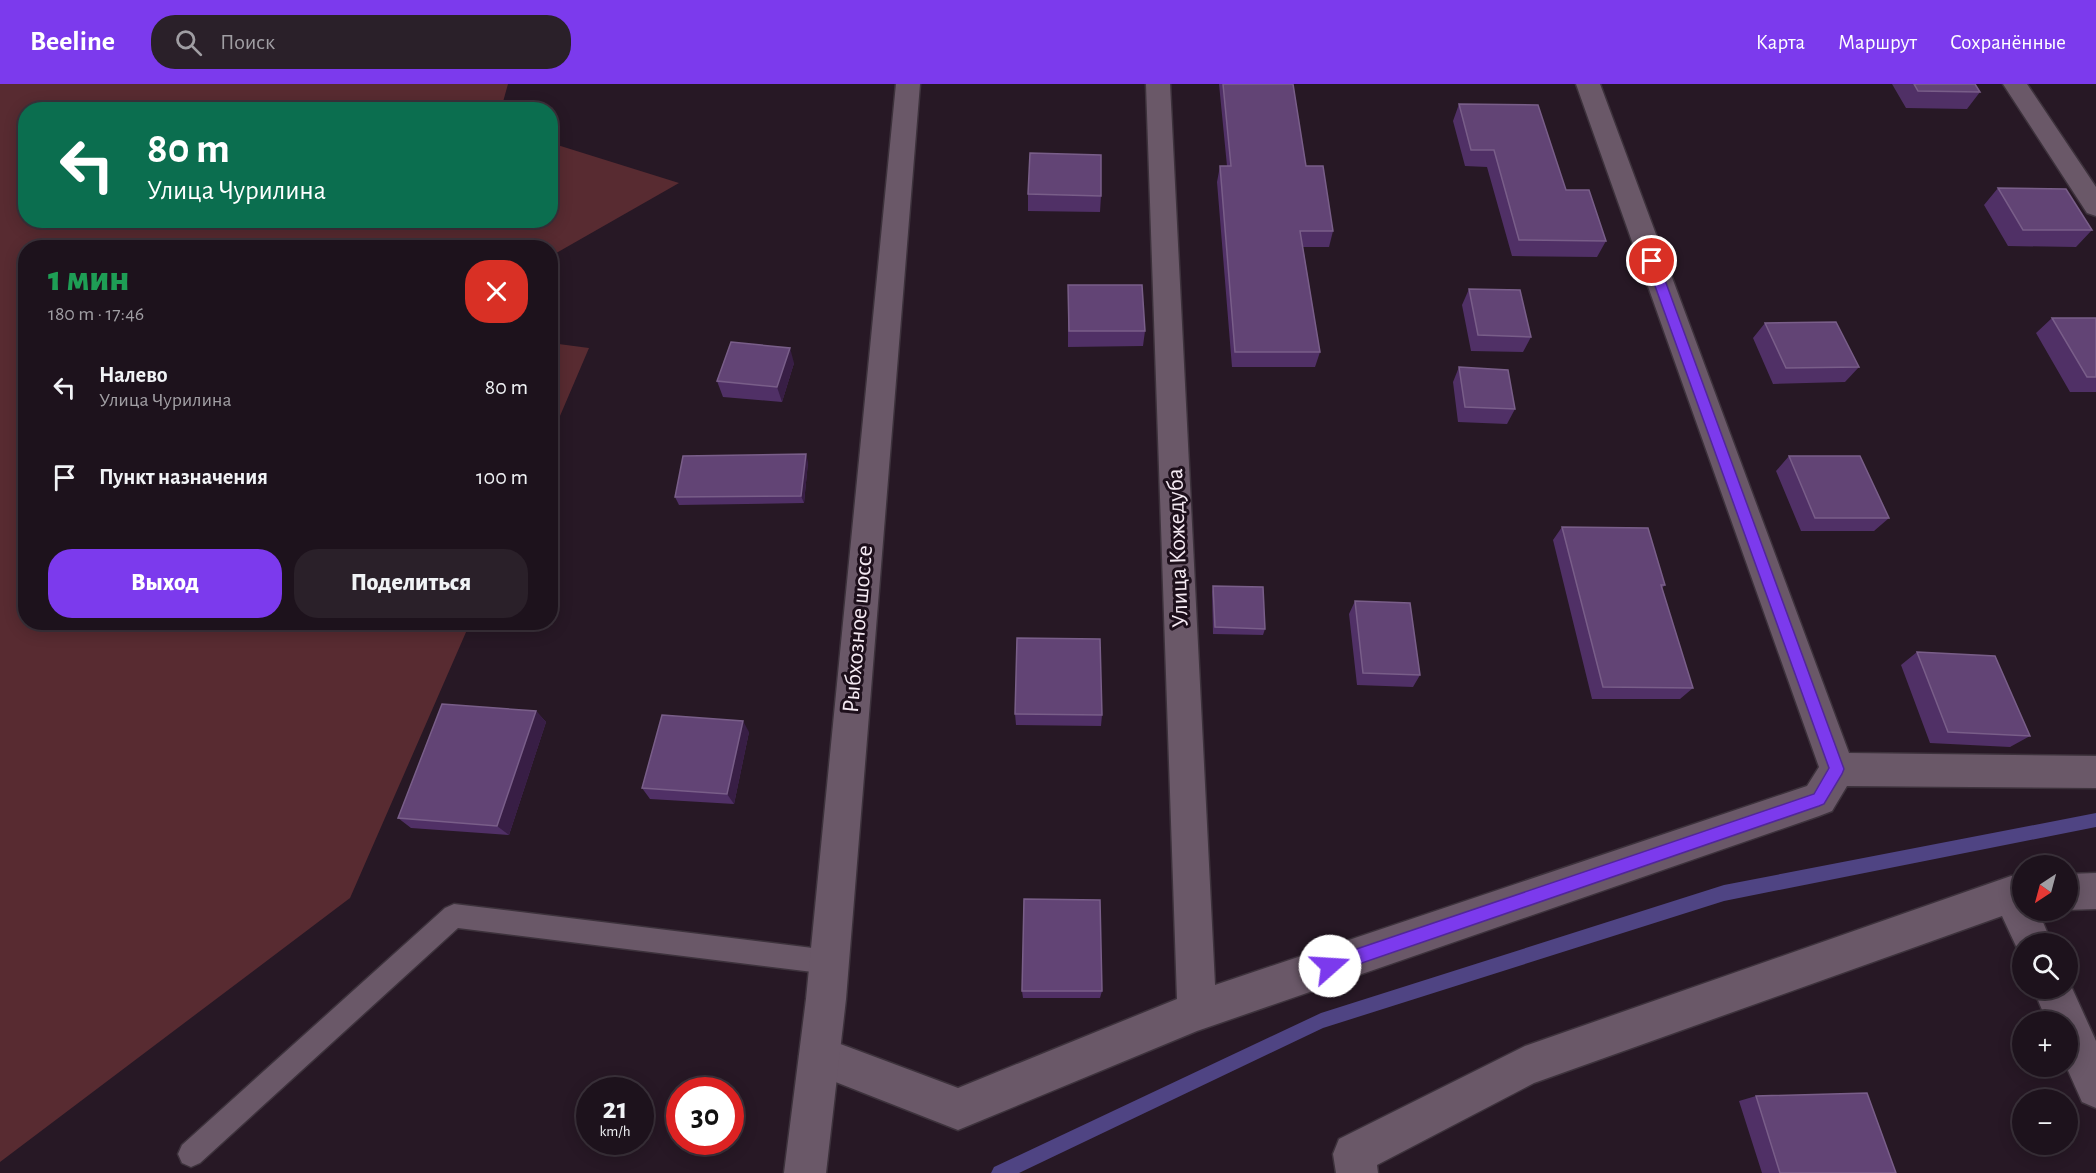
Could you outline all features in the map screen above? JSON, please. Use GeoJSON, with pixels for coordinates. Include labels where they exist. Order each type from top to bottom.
{"type":"FeatureCollection","features":[{"type":"Feature","properties":{"kind":"street","name":"Рыбхозное шоссе"},"geometry":{"type":"LineString","coordinates":[[805,1173],[829,962],[908,84]]}},
{"type":"Feature","properties":{"kind":"street","name":"Улица Кожедуба"},"geometry":{"type":"LineString","coordinates":[[1158,84],[1197,1011]]}},
{"type":"Feature","properties":{"kind":"street"},"geometry":{"type":"LineString","coordinates":[[1588,84],[1837,769]]}},
{"type":"Feature","properties":{"kind":"street"},"geometry":{"type":"LineString","coordinates":[[2015,84],[2096,207]]}},
{"type":"Feature","properties":{"kind":"street"},"geometry":{"type":"LineString","coordinates":[[819,1056],[958,1109],[1197,1011],[1819,799],[1837,769]]}},
{"type":"Feature","properties":{"kind":"street"},"geometry":{"type":"LineString","coordinates":[[1837,769],[2096,772]]}},
{"type":"Feature","properties":{"kind":"street"},"geometry":{"type":"LineString","coordinates":[[2078,892],[2096,891]]}},
{"type":"Feature","properties":{"kind":"street"},"geometry":{"type":"LineString","coordinates":[[1355,1163],[1525,1066],[2012,896]]}},
{"type":"Feature","properties":{"kind":"street"},"geometry":{"type":"LineString","coordinates":[[2078,1047],[2096,1088]]}},
{"type":"Feature","properties":{"kind":"lane"},"geometry":{"type":"LineString","coordinates":[[192,1154],[454,916],[829,962]]}},
{"type":"Feature","properties":{"kind":"shaded area"},"geometry":{"type":"Polygon","coordinates":[[[0,84],[508,84],[503,102],[18,102],[18,228],[558,228],[558,145],[679,183],[558,252],[558,240],[18,240],[18,630],[467,630],[350,898],[0,1162],[0,84]]]}},
{"type":"Feature","properties":{"kind":"shaded area"},"geometry":{"type":"Polygon","coordinates":[[[558,344],[589,348],[558,421],[558,344]]]}},
{"type":"Feature","properties":{"kind":"building"},"geometry":{"type":"Polygon","coordinates":[[[1223,84],[1293,84],[1306,166],[1323,166],[1333,231],[1300,231],[1320,352],[1235,352],[1220,166],[1231,166],[1223,84]]]}},
{"type":"Feature","properties":{"kind":"building"},"geometry":{"type":"Polygon","coordinates":[[[1914,84],[1975,84],[1980,92],[1918,91],[1914,84]]]}},
{"type":"Feature","properties":{"kind":"building"},"geometry":{"type":"Polygon","coordinates":[[[1459,104],[1538,105],[1566,190],[1589,190],[1606,241],[1519,240],[1494,150],[1471,150],[1459,104]]]}},
{"type":"Feature","properties":{"kind":"building"},"geometry":{"type":"Polygon","coordinates":[[[1030,153],[1101,155],[1101,196],[1028,194],[1030,153]]]}},
{"type":"Feature","properties":{"kind":"building"},"geometry":{"type":"Polygon","coordinates":[[[1998,188],[2066,189],[2092,230],[2023,230],[1998,188]]]}},
{"type":"Feature","properties":{"kind":"building"},"geometry":{"type":"Polygon","coordinates":[[[1068,285],[1142,285],[1145,331],[1069,331],[1068,285]]]}},
{"type":"Feature","properties":{"kind":"building"},"geometry":{"type":"Polygon","coordinates":[[[1469,289],[1520,290],[1531,337],[1478,335],[1469,289]]]}},
{"type":"Feature","properties":{"kind":"building"},"geometry":{"type":"Polygon","coordinates":[[[2052,318],[2096,318],[2096,377],[2087,377],[2052,318]]]}},
{"type":"Feature","properties":{"kind":"building"},"geometry":{"type":"Polygon","coordinates":[[[1836,322],[1859,367],[1786,368],[1765,323],[1836,322]]]}},
{"type":"Feature","properties":{"kind":"building"},"geometry":{"type":"Polygon","coordinates":[[[731,342],[790,348],[777,387],[717,381],[731,342]]]}},
{"type":"Feature","properties":{"kind":"building"},"geometry":{"type":"Polygon","coordinates":[[[1459,367],[1508,370],[1515,409],[1465,407],[1459,367]]]}},
{"type":"Feature","properties":{"kind":"building"},"geometry":{"type":"Polygon","coordinates":[[[806,454],[801,496],[675,497],[683,456],[806,454]]]}},
{"type":"Feature","properties":{"kind":"building"},"geometry":{"type":"Polygon","coordinates":[[[1789,456],[1860,456],[1889,518],[1815,518],[1789,456]]]}},
{"type":"Feature","properties":{"kind":"building"},"geometry":{"type":"Polygon","coordinates":[[[1562,527],[1648,528],[1665,585],[1661,585],[1693,688],[1603,687],[1562,527]]]}},
{"type":"Feature","properties":{"kind":"building"},"geometry":{"type":"Polygon","coordinates":[[[1213,586],[1263,587],[1265,629],[1215,627],[1213,586]]]}},
{"type":"Feature","properties":{"kind":"building"},"geometry":{"type":"Polygon","coordinates":[[[1355,601],[1410,603],[1420,675],[1363,673],[1355,601]]]}},
{"type":"Feature","properties":{"kind":"building"},"geometry":{"type":"Polygon","coordinates":[[[1017,638],[1100,639],[1102,715],[1015,714],[1017,638]]]}},
{"type":"Feature","properties":{"kind":"building"},"geometry":{"type":"Polygon","coordinates":[[[1917,652],[1995,656],[2030,736],[1948,732],[1917,652]]]}},
{"type":"Feature","properties":{"kind":"building"},"geometry":{"type":"Polygon","coordinates":[[[442,704],[536,711],[497,826],[398,818],[442,704]]]}},
{"type":"Feature","properties":{"kind":"building"},"geometry":{"type":"Polygon","coordinates":[[[662,715],[743,721],[727,794],[642,788],[662,715]]]}},
{"type":"Feature","properties":{"kind":"building"},"geometry":{"type":"Polygon","coordinates":[[[1024,899],[1100,900],[1102,991],[1022,991],[1024,899]]]}},
{"type":"Feature","properties":{"kind":"building"},"geometry":{"type":"Polygon","coordinates":[[[1867,1093],[1896,1173],[1780,1173],[1756,1096],[1867,1093]]]}},
{"type":"Feature","properties":{"kind":"waterway"},"geometry":{"type":"LineString","coordinates":[[1000,1173],[1321,1021],[1724,893],[2096,820]]}},
{"type":"Feature","properties":{"kind":"route"},"geometry":{"type":"LineString","coordinates":[[1330,966],[1819,799],[1837,769],[1652,261]]}}]}
